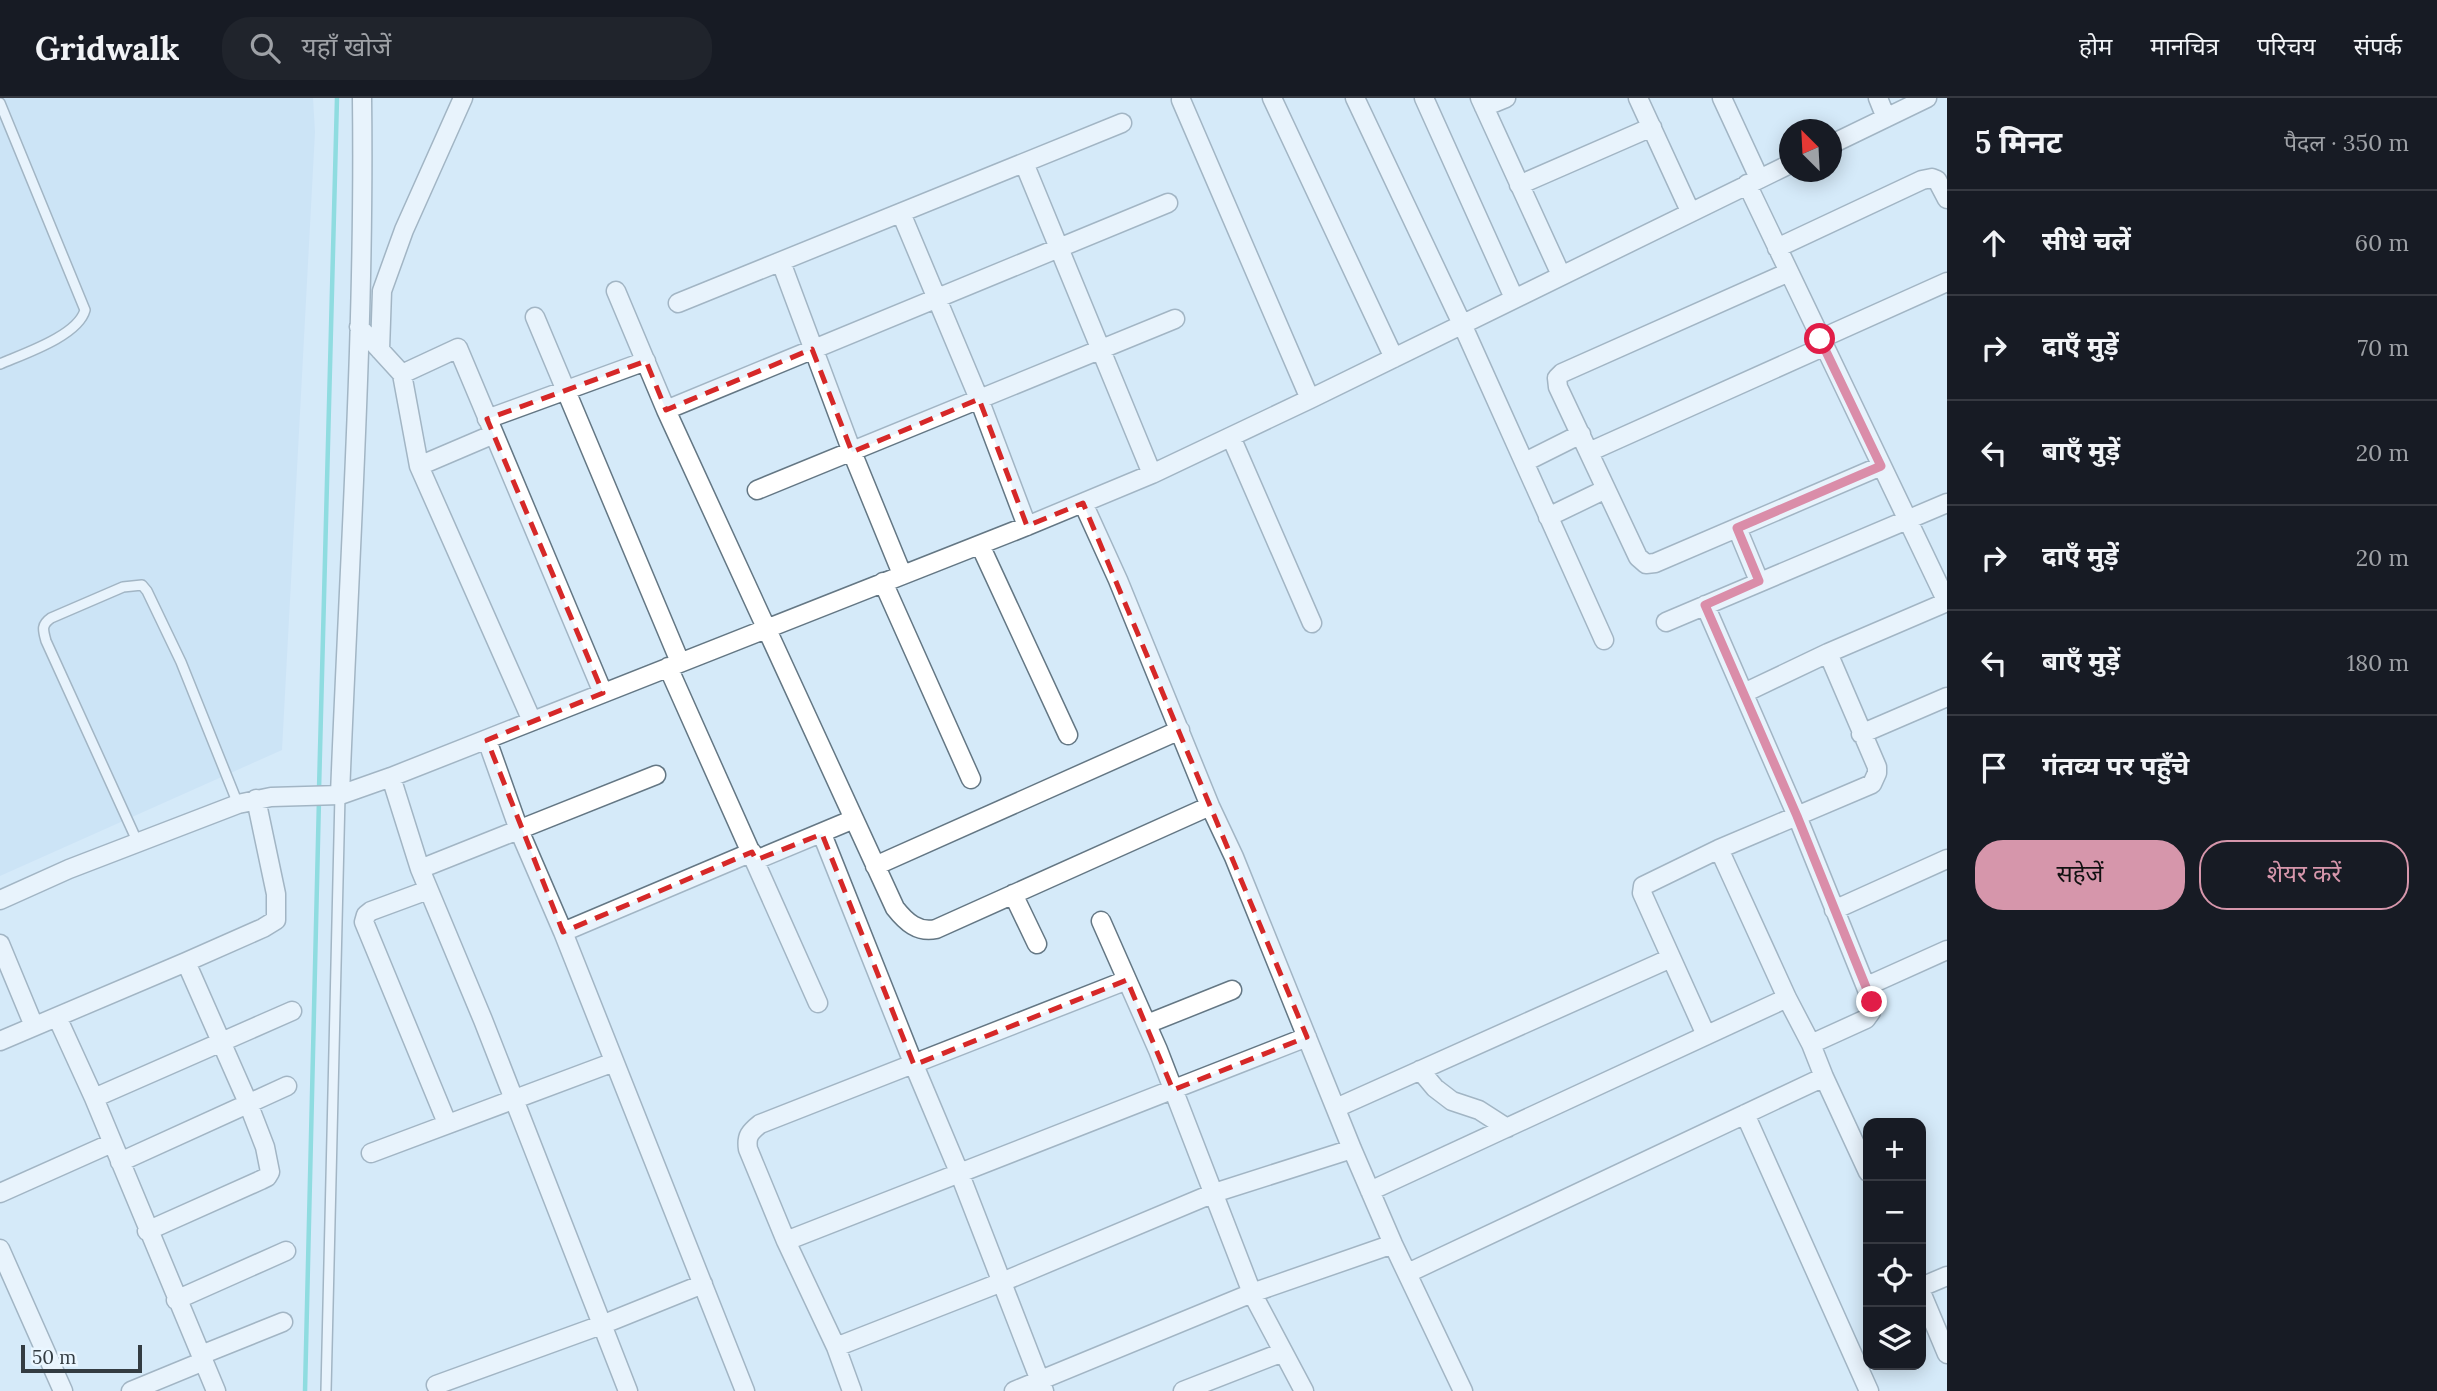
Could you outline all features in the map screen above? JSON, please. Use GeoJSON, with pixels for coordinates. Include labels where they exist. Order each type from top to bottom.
{"type":"FeatureCollection","features":[{"type":"Feature","properties":{"kind":"street"},"geometry":{"type":"LineString","coordinates":[[336,796],[359,327],[362,98]]}},
{"type":"Feature","properties":{"kind":"street"},"geometry":{"type":"LineString","coordinates":[[380,350],[382,290],[404,230],[463,98]]}},
{"type":"Feature","properties":{"kind":"street"},"geometry":{"type":"LineString","coordinates":[[1272,98],[1394,358]]}},
{"type":"Feature","properties":{"kind":"street"},"geometry":{"type":"LineString","coordinates":[[1355,98],[1462,324],[1604,640]]}},
{"type":"Feature","properties":{"kind":"street"},"geometry":{"type":"LineString","coordinates":[[1424,98],[1514,298]]}},
{"type":"Feature","properties":{"kind":"street"},"geometry":{"type":"LineString","coordinates":[[1506,98],[1482,103],[1561,275]]}},
{"type":"Feature","properties":{"kind":"street"},"geometry":{"type":"LineString","coordinates":[[1638,98],[1690,211]]}},
{"type":"Feature","properties":{"kind":"street"},"geometry":{"type":"LineString","coordinates":[[1722,98],[1777,248],[1947,602],[1828,653],[1744,693]]}},
{"type":"Feature","properties":{"kind":"street"},"geometry":{"type":"LineString","coordinates":[[1878,98],[1886,118]]}},
{"type":"Feature","properties":{"kind":"street"},"geometry":{"type":"LineString","coordinates":[[1842,139],[1927,98]]}},
{"type":"Feature","properties":{"kind":"street"},"geometry":{"type":"LineString","coordinates":[[1181,100],[1311,399]]}},
{"type":"Feature","properties":{"kind":"street"},"geometry":{"type":"LineString","coordinates":[[678,303],[1122,122]]}},
{"type":"Feature","properties":{"kind":"street"},"geometry":{"type":"LineString","coordinates":[[1519,185],[1652,127]]}},
{"type":"Feature","properties":{"kind":"street"},"geometry":{"type":"LineString","coordinates":[[1024,163],[1152,474]]}},
{"type":"Feature","properties":{"kind":"street"},"geometry":{"type":"LineString","coordinates":[[0,900],[69,869],[238,804],[256,799],[336,796],[391,777],[1083,503],[1152,474],[1311,399],[1779,169]]}},
{"type":"Feature","properties":{"kind":"street"},"geometry":{"type":"LineString","coordinates":[[1777,248],[1931,177],[1937,180],[1947,199]]}},
{"type":"Feature","properties":{"kind":"street"},"geometry":{"type":"LineString","coordinates":[[666,410],[1168,203]]}},
{"type":"Feature","properties":{"kind":"street"},"geometry":{"type":"LineString","coordinates":[[901,213],[979,399],[1027,526]]}},
{"type":"Feature","properties":{"kind":"street"},"geometry":{"type":"LineString","coordinates":[[781,262],[852,452],[902,574]]}},
{"type":"Feature","properties":{"kind":"street"},"geometry":{"type":"LineString","coordinates":[[1788,272],[1558,377],[1558,387],[1606,489],[1639,557],[1646,564],[1655,563],[1881,466]]}},
{"type":"Feature","properties":{"kind":"street"},"geometry":{"type":"LineString","coordinates":[[1589,452],[1947,282]]}},
{"type":"Feature","properties":{"kind":"street"},"geometry":{"type":"LineString","coordinates":[[616,291],[666,410],[875,866],[895,908],[909,923],[926,931],[936,929],[1210,806]]}},
{"type":"Feature","properties":{"kind":"street"},"geometry":{"type":"LineString","coordinates":[[535,317],[674,665],[818,1003]]}},
{"type":"Feature","properties":{"kind":"street"},"geometry":{"type":"LineString","coordinates":[[757,489],[1175,319]]}},
{"type":"Feature","properties":{"kind":"street"},"geometry":{"type":"LineString","coordinates":[[359,327],[402,374],[419,466],[532,721]]}},
{"type":"Feature","properties":{"kind":"street"},"geometry":{"type":"LineString","coordinates":[[402,374],[458,348],[603,693]]}},
{"type":"Feature","properties":{"kind":"street"},"geometry":{"type":"LineString","coordinates":[[419,466],[566,390],[646,361]]}},
{"type":"Feature","properties":{"kind":"street"},"geometry":{"type":"LineString","coordinates":[[1525,462],[1581,435]]}},
{"type":"Feature","properties":{"kind":"street"},"geometry":{"type":"LineString","coordinates":[[1231,436],[1312,623]]}},
{"type":"Feature","properties":{"kind":"street"},"geometry":{"type":"LineString","coordinates":[[1548,517],[1606,489]]}},
{"type":"Feature","properties":{"kind":"street"},"geometry":{"type":"LineString","coordinates":[[1083,503],[1239,869],[1352,1149],[1393,1244],[1463,1391]]}},
{"type":"Feature","properties":{"kind":"street"},"geometry":{"type":"LineString","coordinates":[[1666,622],[1947,503]]}},
{"type":"Feature","properties":{"kind":"street"},"geometry":{"type":"LineString","coordinates":[[1737,528],[1759,581]]}},
{"type":"Feature","properties":{"kind":"street"},"geometry":{"type":"LineString","coordinates":[[980,545],[1068,735]]}},
{"type":"Feature","properties":{"kind":"street"},"geometry":{"type":"LineString","coordinates":[[883,582],[971,779]]}},
{"type":"Feature","properties":{"kind":"street"},"geometry":{"type":"LineString","coordinates":[[1705,605],[1797,816],[1872,1002],[1871,1012],[1866,1019],[1811,1044]]}},
{"type":"Feature","properties":{"kind":"street"},"geometry":{"type":"LineString","coordinates":[[1706,1035],[1642,893],[1643,886],[1719,849],[1872,784],[1877,767],[1828,653]]}},
{"type":"Feature","properties":{"kind":"street"},"geometry":{"type":"LineString","coordinates":[[1861,734],[1947,697]]}},
{"type":"Feature","properties":{"kind":"street"},"geometry":{"type":"LineString","coordinates":[[875,866],[1180,730]]}},
{"type":"Feature","properties":{"kind":"street"},"geometry":{"type":"LineString","coordinates":[[487,740],[519,830],[563,932],[745,1391]]}},
{"type":"Feature","properties":{"kind":"street"},"geometry":{"type":"LineString","coordinates":[[419,869],[656,775]]}},
{"type":"Feature","properties":{"kind":"street"},"geometry":{"type":"LineString","coordinates":[[391,777],[419,869],[604,1324],[628,1391]]}},
{"type":"Feature","properties":{"kind":"street"},"geometry":{"type":"LineString","coordinates":[[0,1041],[186,962],[276,920],[276,894],[256,799]]}},
{"type":"Feature","properties":{"kind":"street"},"geometry":{"type":"LineString","coordinates":[[563,932],[855,819]]}},
{"type":"Feature","properties":{"kind":"street"},"geometry":{"type":"LineString","coordinates":[[822,834],[1043,1386]]}},
{"type":"Feature","properties":{"kind":"street"},"geometry":{"type":"LineString","coordinates":[[1719,849],[1863,1161]]}},
{"type":"Feature","properties":{"kind":"street"},"geometry":{"type":"LineString","coordinates":[[1834,911],[1947,859]]}},
{"type":"Feature","properties":{"kind":"street"},"geometry":{"type":"LineString","coordinates":[[428,890],[371,911],[364,922],[447,1123]]}},
{"type":"Feature","properties":{"kind":"street"},"geometry":{"type":"LineString","coordinates":[[1013,894],[1037,944]]}},
{"type":"Feature","properties":{"kind":"street"},"geometry":{"type":"LineString","coordinates":[[1101,921],[1147,1024],[1252,1293],[1304,1391]]}},
{"type":"Feature","properties":{"kind":"street"},"geometry":{"type":"LineString","coordinates":[[0,944],[34,1026]]}},
{"type":"Feature","properties":{"kind":"street"},"geometry":{"type":"LineString","coordinates":[[1867,986],[1947,950]]}},
{"type":"Feature","properties":{"kind":"street"},"geometry":{"type":"LineString","coordinates":[[1336,1108],[1671,958]]}},
{"type":"Feature","properties":{"kind":"street"},"geometry":{"type":"LineString","coordinates":[[148,1231],[267,1177],[270,1165],[248,1103],[186,962]]}},
{"type":"Feature","properties":{"kind":"street"},"geometry":{"type":"LineString","coordinates":[[852,1391],[836,1347],[786,1241],[748,1149],[746,1139],[751,1131],[760,1124],[1127,980]]}},
{"type":"Feature","properties":{"kind":"street"},"geometry":{"type":"LineString","coordinates":[[1147,1024],[1232,990]]}},
{"type":"Feature","properties":{"kind":"street"},"geometry":{"type":"LineString","coordinates":[[1370,1191],[1787,998]]}},
{"type":"Feature","properties":{"kind":"street"},"geometry":{"type":"LineString","coordinates":[[94,1098],[292,1011]]}},
{"type":"Feature","properties":{"kind":"street"},"geometry":{"type":"LineString","coordinates":[[57,1017],[94,1098],[216,1391]]}},
{"type":"Feature","properties":{"kind":"street"},"geometry":{"type":"LineString","coordinates":[[786,1241],[1307,1037]]}},
{"type":"Feature","properties":{"kind":"street"},"geometry":{"type":"LineString","coordinates":[[371,1153],[614,1062]]}},
{"type":"Feature","properties":{"kind":"street"},"geometry":{"type":"LineString","coordinates":[[1420,1070],[1434,1088],[1452,1101],[1479,1110],[1507,1128]]}},
{"type":"Feature","properties":{"kind":"street"},"geometry":{"type":"LineString","coordinates":[[1408,1273],[1824,1077]]}},
{"type":"Feature","properties":{"kind":"street"},"geometry":{"type":"LineString","coordinates":[[120,1162],[287,1086]]}},
{"type":"Feature","properties":{"kind":"street"},"geometry":{"type":"LineString","coordinates":[[1745,1114],[1869,1391]]}},
{"type":"Feature","properties":{"kind":"street"},"geometry":{"type":"LineString","coordinates":[[0,1193],[111,1143]]}},
{"type":"Feature","properties":{"kind":"street"},"geometry":{"type":"LineString","coordinates":[[836,1347],[1002,1282],[1214,1193],[1352,1149]]}},
{"type":"Feature","properties":{"kind":"street"},"geometry":{"type":"LineString","coordinates":[[1014,1391],[1043,1386],[1252,1293],[1393,1244]]}},
{"type":"Feature","properties":{"kind":"street"},"geometry":{"type":"LineString","coordinates":[[0,1248],[63,1391]]}},
{"type":"Feature","properties":{"kind":"street"},"geometry":{"type":"LineString","coordinates":[[176,1300],[286,1251]]}},
{"type":"Feature","properties":{"kind":"street"},"geometry":{"type":"LineString","coordinates":[[1926,1285],[1947,1276]]}},
{"type":"Feature","properties":{"kind":"street"},"geometry":{"type":"LineString","coordinates":[[436,1385],[604,1324],[703,1284]]}},
{"type":"Feature","properties":{"kind":"street"},"geometry":{"type":"LineString","coordinates":[[1926,1304],[1947,1354]]}},
{"type":"Feature","properties":{"kind":"street"},"geometry":{"type":"LineString","coordinates":[[131,1391],[283,1322]]}},
{"type":"Feature","properties":{"kind":"street"},"geometry":{"type":"LineString","coordinates":[[1183,1391],[1283,1352]]}},
{"type":"Feature","properties":{"kind":"lane"},"geometry":{"type":"LineString","coordinates":[[0,103],[85,310],[79,324],[72,329],[0,364]]}},
{"type":"Feature","properties":{"kind":"lane"},"geometry":{"type":"LineString","coordinates":[[138,843],[46,641],[43,628],[44,622],[51,618],[123,587],[142,585],[148,591],[181,662],[238,804]]}},
{"type":"Feature","properties":{"kind":"lane"},"geometry":{"type":"LineString","coordinates":[[326,1391],[336,796]]}},
{"type":"Feature","properties":{"kind":"highlighted area"},"geometry":{"type":"Polygon","coordinates":[[[812,349],[852,452],[979,399],[1027,526],[1083,503],[1307,1037],[1173,1090],[1127,980],[914,1065],[822,834],[756,860],[752,852],[563,932],[487,740],[603,693],[487,419],[646,361],[666,410],[812,349]]]}},
{"type":"Feature","properties":{"kind":"shaded area"},"geometry":{"type":"Polygon","coordinates":[[[0,98],[313,98],[315,132],[282,750],[0,876],[0,98]]]}},
{"type":"Feature","properties":{"kind":"waterway"},"geometry":{"type":"LineString","coordinates":[[319,790],[337,98]]}},
{"type":"Feature","properties":{"kind":"waterway"},"geometry":{"type":"LineString","coordinates":[[305,1391],[319,799]]}},
{"type":"Feature","properties":{"kind":"route"},"geometry":{"type":"LineString","coordinates":[[1820,339],[1881,466],[1737,528],[1759,581],[1705,605],[1797,816],[1872,1002]]}}]}
